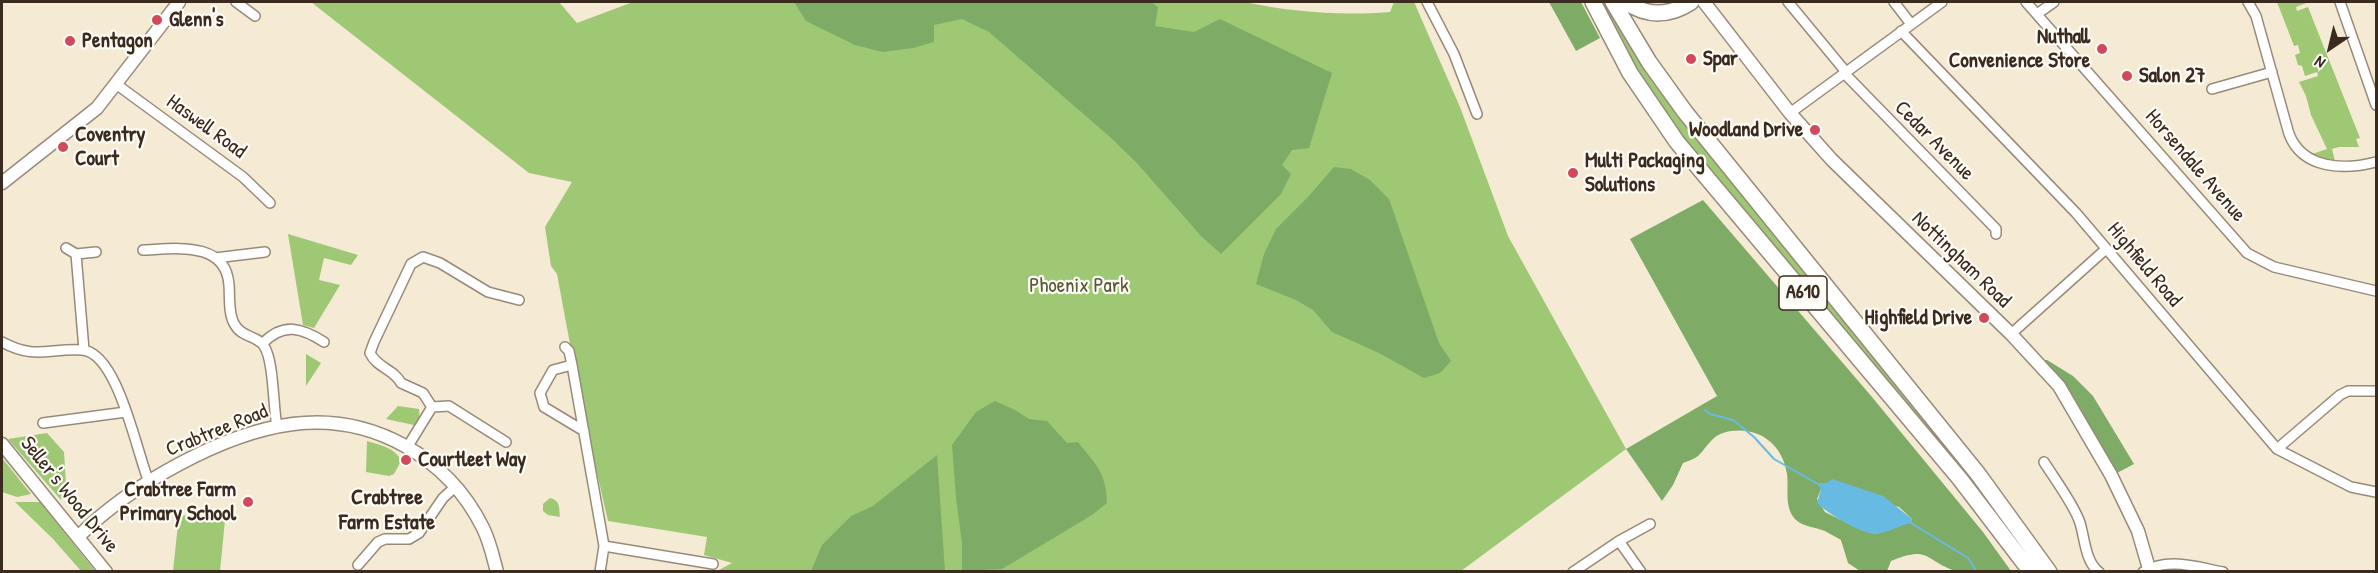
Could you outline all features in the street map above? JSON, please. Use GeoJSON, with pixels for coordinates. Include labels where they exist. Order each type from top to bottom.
{"type":"FeatureCollection","features":[{"type":"Feature","properties":{"kind":"highway","name":"A610"},"geometry":{"type":"LineString","coordinates":[[1593,2],[1630,73],[1677,142],[1960,479],[2031,572]]}},
{"type":"Feature","properties":{"kind":"highway","name":"A610"},"geometry":{"type":"LineString","coordinates":[[1613,2],[1685,112],[1978,474],[2049,572]]}},
{"type":"Feature","properties":{"kind":"highway"},"geometry":{"type":"LineString","coordinates":[[1626,2],[1650,14]]}},
{"type":"Feature","properties":{"kind":"highway"},"geometry":{"type":"LineString","coordinates":[[1634,37],[1640,21],[1650,14],[1671,12],[1691,2]]}},
{"type":"Feature","properties":{"kind":"street"},"geometry":{"type":"LineString","coordinates":[[2,183],[97,108],[179,2]]}},
{"type":"Feature","properties":{"kind":"street"},"geometry":{"type":"LineString","coordinates":[[237,2],[255,16]]}},
{"type":"Feature","properties":{"kind":"street"},"geometry":{"type":"LineString","coordinates":[[1427,2],[1454,54],[1477,114]]}},
{"type":"Feature","properties":{"kind":"street","name":"Nottingham Road"},"geometry":{"type":"LineString","coordinates":[[1704,2],[1790,113],[1862,192],[2011,334],[2059,386],[2097,447],[2138,531],[2148,570]]}},
{"type":"Feature","properties":{"kind":"street","name":"Cedar Avenue"},"geometry":{"type":"LineString","coordinates":[[1788,2],[1845,73],[1996,229],[1996,234]]}},
{"type":"Feature","properties":{"kind":"street"},"geometry":{"type":"LineString","coordinates":[[1894,2],[1911,24]]}},
{"type":"Feature","properties":{"kind":"street"},"geometry":{"type":"LineString","coordinates":[[1790,113],[1942,2]]}},
{"type":"Feature","properties":{"kind":"street","name":"Horsendale Avenue"},"geometry":{"type":"LineString","coordinates":[[2026,2],[2247,253],[2274,267],[2376,291]]}},
{"type":"Feature","properties":{"kind":"street"},"geometry":{"type":"LineString","coordinates":[[2037,14],[2054,2]]}},
{"type":"Feature","properties":{"kind":"street"},"geometry":{"type":"LineString","coordinates":[[2248,2],[2256,16],[2292,140],[2305,157],[2338,166],[2359,166],[2376,162]]}},
{"type":"Feature","properties":{"kind":"street"},"geometry":{"type":"LineString","coordinates":[[2340,2],[2376,105]]}},
{"type":"Feature","properties":{"kind":"street","name":"Highfield Road"},"geometry":{"type":"LineString","coordinates":[[1901,32],[2076,213],[2277,449],[2351,487],[2376,492]]}},
{"type":"Feature","properties":{"kind":"street"},"geometry":{"type":"LineString","coordinates":[[2212,89],[2272,72]]}},
{"type":"Feature","properties":{"kind":"street","name":"Haswell Road"},"geometry":{"type":"LineString","coordinates":[[116,84],[243,177],[270,203]]}},
{"type":"Feature","properties":{"kind":"street"},"geometry":{"type":"LineString","coordinates":[[66,248],[76,254],[96,252]]}},
{"type":"Feature","properties":{"kind":"street"},"geometry":{"type":"LineString","coordinates":[[143,250],[183,248],[206,252],[215,258],[227,273],[235,326],[241,332],[263,343],[269,356],[277,427]]}},
{"type":"Feature","properties":{"kind":"street"},"geometry":{"type":"LineString","coordinates":[[2011,334],[2106,249]]}},
{"type":"Feature","properties":{"kind":"street"},"geometry":{"type":"LineString","coordinates":[[215,258],[265,252]]}},
{"type":"Feature","properties":{"kind":"street"},"geometry":{"type":"LineString","coordinates":[[76,254],[84,350]]}},
{"type":"Feature","properties":{"kind":"street"},"geometry":{"type":"LineString","coordinates":[[432,406],[423,393],[401,383],[398,376],[381,366],[370,353],[411,264],[423,257],[432,260],[488,292],[519,300]]}},
{"type":"Feature","properties":{"kind":"street"},"geometry":{"type":"LineString","coordinates":[[263,343],[285,330],[301,329],[324,342]]}},
{"type":"Feature","properties":{"kind":"street"},"geometry":{"type":"LineString","coordinates":[[2,342],[20,351],[34,353],[84,350],[96,357],[109,372],[126,412],[149,482]]}},
{"type":"Feature","properties":{"kind":"street"},"geometry":{"type":"LineString","coordinates":[[565,347],[569,351],[572,365],[604,546],[600,572]]}},
{"type":"Feature","properties":{"kind":"street"},"geometry":{"type":"LineString","coordinates":[[572,365],[553,370],[540,393],[544,407],[584,431]]}},
{"type":"Feature","properties":{"kind":"street"},"geometry":{"type":"LineString","coordinates":[[2277,449],[2340,395],[2348,391],[2376,391]]}},
{"type":"Feature","properties":{"kind":"street"},"geometry":{"type":"LineString","coordinates":[[432,406],[448,406],[506,442]]}},
{"type":"Feature","properties":{"kind":"street"},"geometry":{"type":"LineString","coordinates":[[408,446],[432,406]]}},
{"type":"Feature","properties":{"kind":"street"},"geometry":{"type":"LineString","coordinates":[[43,423],[126,412]]}},
{"type":"Feature","properties":{"kind":"street","name":"Crabtree Road"},"geometry":{"type":"LineString","coordinates":[[79,536],[116,504],[149,482],[178,465],[213,449],[277,427],[314,422],[338,423],[365,429],[408,446],[429,460],[455,487],[476,514],[497,572]]}},
{"type":"Feature","properties":{"kind":"street","name":"Seller's Wood Drive"},"geometry":{"type":"LineString","coordinates":[[2,444],[106,572]]}},
{"type":"Feature","properties":{"kind":"street"},"geometry":{"type":"LineString","coordinates":[[2044,462],[2079,521],[2086,550],[2099,572]]}},
{"type":"Feature","properties":{"kind":"street"},"geometry":{"type":"LineString","coordinates":[[358,565],[378,542],[385,539],[409,539],[419,533],[443,498],[455,487]]}},
{"type":"Feature","properties":{"kind":"street"},"geometry":{"type":"LineString","coordinates":[[1573,572],[1619,541],[1650,524]]}},
{"type":"Feature","properties":{"kind":"street"},"geometry":{"type":"LineString","coordinates":[[1619,541],[1641,572]]}},
{"type":"Feature","properties":{"kind":"street"},"geometry":{"type":"LineString","coordinates":[[604,546],[708,566]]}},
{"type":"Feature","properties":{"kind":"street"},"geometry":{"type":"LineString","coordinates":[[2148,570],[2163,563],[2174,563],[2223,572]]}},
{"type":"Feature","properties":{"kind":"green space","name":"Phoenix Park"},"geometry":{"type":"Polygon","coordinates":[[[311,2],[559,2],[577,23],[633,2],[1244,2],[1299,11],[1353,14],[1390,12],[1394,2],[1414,2],[1460,107],[1508,236],[1626,449],[1461,571],[717,571],[732,563],[704,555],[707,537],[608,521],[581,403],[557,274],[551,266],[545,227],[572,182],[529,173],[311,2]]]}},
{"type":"Feature","properties":{"kind":"green space"},"geometry":{"type":"Polygon","coordinates":[[[794,2],[1151,2],[1158,7],[1155,26],[1194,32],[1220,19],[1332,73],[1309,148],[1292,150],[1282,165],[1291,174],[1281,194],[1221,254],[1201,236],[1136,162],[1110,137],[989,32],[962,19],[934,25],[934,42],[913,48],[883,52],[855,45],[806,21],[794,2]]]}},
{"type":"Feature","properties":{"kind":"green space"},"geometry":{"type":"Polygon","coordinates":[[[1549,2],[1581,2],[1600,38],[1576,51],[1549,2]]]}},
{"type":"Feature","properties":{"kind":"green space"},"geometry":{"type":"Polygon","coordinates":[[[1598,2],[1607,2],[1962,461],[2043,571],[2035,571],[1693,156],[1647,93],[1598,2]]]}},
{"type":"Feature","properties":{"kind":"green space"},"geometry":{"type":"Polygon","coordinates":[[[2277,2],[2309,2],[2296,7],[2297,11],[2308,7],[2360,138],[2356,139],[2359,147],[2332,149],[2335,161],[2333,163],[2312,159],[2312,154],[2327,149],[2299,82],[2318,76],[2317,72],[2305,76],[2302,66],[2298,65],[2295,55],[2300,53],[2298,45],[2294,46],[2277,2]]]}},
{"type":"Feature","properties":{"kind":"green space"},"geometry":{"type":"Polygon","coordinates":[[[1334,167],[1351,169],[1370,180],[1389,199],[1439,343],[1451,361],[1440,373],[1424,378],[1379,353],[1332,332],[1313,310],[1296,300],[1256,284],[1264,254],[1276,229],[1334,167]]]}},
{"type":"Feature","properties":{"kind":"green space"},"geometry":{"type":"Polygon","coordinates":[[[1703,200],[1872,397],[1983,532],[2011,571],[1955,571],[1926,556],[1913,554],[1891,561],[1887,571],[1860,571],[1848,563],[1841,540],[1795,519],[1789,509],[1784,462],[1773,444],[1756,433],[1734,431],[1719,434],[1697,456],[1683,463],[1673,485],[1662,501],[1626,449],[1717,396],[1630,239],[1703,200]],[[1821,489],[1817,499],[1825,512],[1875,534],[1911,522],[1912,519],[1899,507],[1821,489]]]}},
{"type":"Feature","properties":{"kind":"green space"},"geometry":{"type":"Polygon","coordinates":[[[288,234],[358,255],[351,265],[324,258],[319,280],[340,285],[314,328],[303,325],[288,234]]]}},
{"type":"Feature","properties":{"kind":"green space"},"geometry":{"type":"Polygon","coordinates":[[[306,354],[321,363],[306,386],[306,354]]]}},
{"type":"Feature","properties":{"kind":"green space"},"geometry":{"type":"Polygon","coordinates":[[[2043,360],[2047,360],[2073,376],[2093,396],[2134,464],[2117,473],[2063,383],[2043,360]]]}},
{"type":"Feature","properties":{"kind":"green space"},"geometry":{"type":"Polygon","coordinates":[[[995,401],[1029,419],[1047,421],[1067,443],[1078,442],[1102,476],[1107,503],[1092,515],[1002,569],[962,571],[962,543],[952,445],[976,412],[995,401]]]}},
{"type":"Feature","properties":{"kind":"green space"},"geometry":{"type":"Polygon","coordinates":[[[398,406],[419,409],[419,416],[414,425],[386,419],[398,406]]]}},
{"type":"Feature","properties":{"kind":"green space"},"geometry":{"type":"Polygon","coordinates":[[[47,433],[64,452],[66,484],[61,500],[8,439],[47,433]]]}},
{"type":"Feature","properties":{"kind":"green space"},"geometry":{"type":"Polygon","coordinates":[[[367,441],[387,448],[399,457],[401,461],[394,474],[389,476],[366,472],[367,441]]]}},
{"type":"Feature","properties":{"kind":"green space"},"geometry":{"type":"Polygon","coordinates":[[[937,455],[945,571],[811,571],[822,545],[851,516],[873,506],[937,455]]]}},
{"type":"Feature","properties":{"kind":"green space"},"geometry":{"type":"Polygon","coordinates":[[[2,458],[31,494],[17,497],[2,492],[2,458]]]}},
{"type":"Feature","properties":{"kind":"green space"},"geometry":{"type":"Polygon","coordinates":[[[550,498],[557,502],[560,517],[548,515],[543,511],[543,504],[550,498]]]}},
{"type":"Feature","properties":{"kind":"green space"},"geometry":{"type":"Polygon","coordinates":[[[15,502],[40,502],[95,571],[81,571],[53,539],[15,502]]]}},
{"type":"Feature","properties":{"kind":"green space"},"geometry":{"type":"Polygon","coordinates":[[[179,515],[225,520],[220,571],[173,571],[179,515]]]}},
{"type":"Feature","properties":{"kind":"water"},"geometry":{"type":"Polygon","coordinates":[[[1832,479],[1883,496],[1912,519],[1911,523],[1875,534],[1844,522],[1817,503],[1821,489],[1816,483],[1827,483],[1832,479]]]}},
{"type":"Feature","properties":{"kind":"waterway"},"geometry":{"type":"LineString","coordinates":[[1705,410],[1710,414],[1733,420],[1754,437],[1774,459],[1816,483]]}},
{"type":"Feature","properties":{"kind":"waterway"},"geometry":{"type":"LineString","coordinates":[[1911,523],[1968,558],[1977,572]]}},
{"type":"Feature","properties":{"kind":"place","name":"Glenn's"},"geometry":{"type":"Point","coordinates":[157,20]}},
{"type":"Feature","properties":{"kind":"place","name":"Pentagon"},"geometry":{"type":"Point","coordinates":[70,41]}},
{"type":"Feature","properties":{"kind":"place","name":"Nuthall Convenience Store"},"geometry":{"type":"Point","coordinates":[2102,49]}},
{"type":"Feature","properties":{"kind":"place","name":"Spar"},"geometry":{"type":"Point","coordinates":[1691,59]}},
{"type":"Feature","properties":{"kind":"place","name":"Salon 27"},"geometry":{"type":"Point","coordinates":[2127,76]}},
{"type":"Feature","properties":{"kind":"place","name":"Woodland Drive"},"geometry":{"type":"Point","coordinates":[1815,130]}},
{"type":"Feature","properties":{"kind":"place","name":"Coventry Court"},"geometry":{"type":"Point","coordinates":[63,147]}},
{"type":"Feature","properties":{"kind":"place","name":"Multi Packaging Solutions"},"geometry":{"type":"Point","coordinates":[1573,173]}},
{"type":"Feature","properties":{"kind":"place","name":"Highfield Drive"},"geometry":{"type":"Point","coordinates":[1984,318]}},
{"type":"Feature","properties":{"kind":"place","name":"Courtleet Way"},"geometry":{"type":"Point","coordinates":[406,460]}},
{"type":"Feature","properties":{"kind":"place","name":"Crabtree Farm Primary School"},"geometry":{"type":"Point","coordinates":[248,502]}},
{"type":"Feature","properties":{"kind":"district","name":"Crabtree Farm Estate"},"geometry":{"type":"Point","coordinates":[387,510]}}]}
